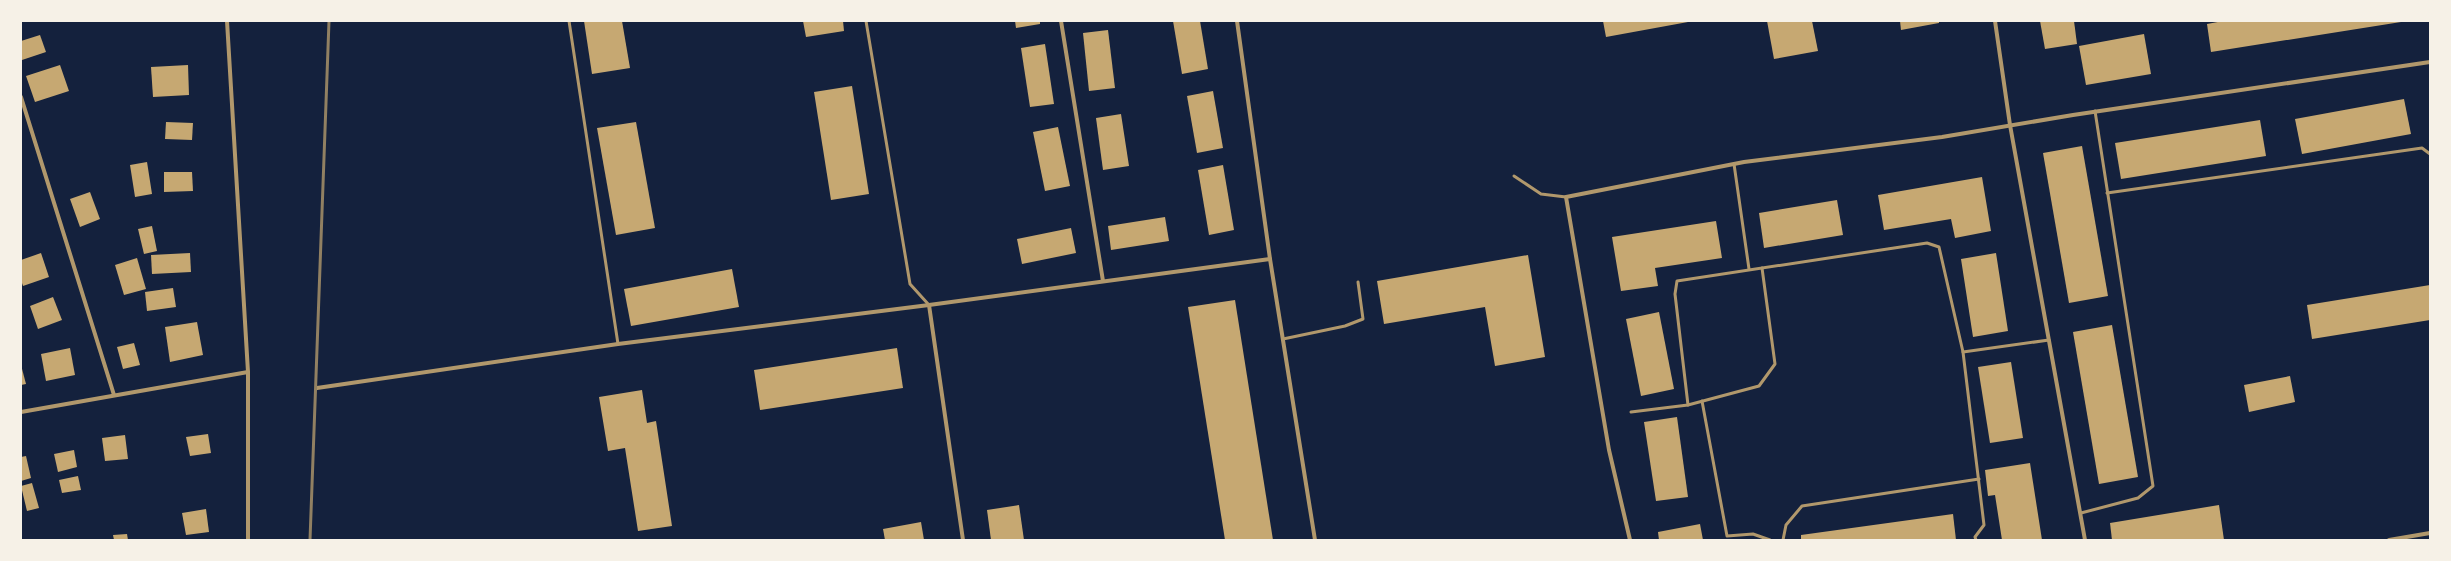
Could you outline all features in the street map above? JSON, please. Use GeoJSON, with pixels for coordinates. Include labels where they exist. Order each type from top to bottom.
{"type":"FeatureCollection","features":[{"type":"Feature","properties":{"kind":"street"},"geometry":{"type":"LineString","coordinates":[[227,21],[248,372],[248,540]]}},
{"type":"Feature","properties":{"kind":"street"},"geometry":{"type":"LineString","coordinates":[[1061,21],[1103,281]]}},
{"type":"Feature","properties":{"kind":"street"},"geometry":{"type":"LineString","coordinates":[[1237,21],[1270,259],[1314,540]]}},
{"type":"Feature","properties":{"kind":"street"},"geometry":{"type":"LineString","coordinates":[[1995,21],[2010,125],[2085,540]]}},
{"type":"Feature","properties":{"kind":"street"},"geometry":{"type":"LineString","coordinates":[[1630,540],[1609,450],[1566,197],[1734,164],[1942,137],[2010,125],[2430,62]]}},
{"type":"Feature","properties":{"kind":"street"},"geometry":{"type":"LineString","coordinates":[[21,97],[114,395]]}},
{"type":"Feature","properties":{"kind":"street"},"geometry":{"type":"LineString","coordinates":[[317,388],[618,344],[929,305],[1270,259]]}},
{"type":"Feature","properties":{"kind":"street"},"geometry":{"type":"LineString","coordinates":[[929,305],[963,540]]}},
{"type":"Feature","properties":{"kind":"street"},"geometry":{"type":"LineString","coordinates":[[21,412],[248,372]]}},
{"type":"Feature","properties":{"kind":"street"},"geometry":{"type":"LineString","coordinates":[[2389,540],[2430,533]]}},
{"type":"Feature","properties":{"kind":"lane"},"geometry":{"type":"LineString","coordinates":[[569,21],[618,344]]}},
{"type":"Feature","properties":{"kind":"lane"},"geometry":{"type":"LineString","coordinates":[[866,21],[910,284],[929,305]]}},
{"type":"Feature","properties":{"kind":"lane"},"geometry":{"type":"LineString","coordinates":[[2081,513],[2138,498],[2153,486],[2095,112]]}},
{"type":"Feature","properties":{"kind":"lane"},"geometry":{"type":"LineString","coordinates":[[2108,193],[2422,148],[2430,154]]}},
{"type":"Feature","properties":{"kind":"lane"},"geometry":{"type":"LineString","coordinates":[[1734,164],[1749,270]]}},
{"type":"Feature","properties":{"kind":"lane"},"geometry":{"type":"LineString","coordinates":[[1514,176],[1541,194],[1566,197]]}},
{"type":"Feature","properties":{"kind":"lane"},"geometry":{"type":"LineString","coordinates":[[1688,405],[1675,294],[1677,280],[1927,243],[1940,247],[1963,352],[1979,479],[1984,524],[1975,537],[1976,540]]}},
{"type":"Feature","properties":{"kind":"lane"},"geometry":{"type":"LineString","coordinates":[[1631,412],[1688,405],[1759,386],[1775,364],[1762,268]]}},
{"type":"Feature","properties":{"kind":"lane"},"geometry":{"type":"LineString","coordinates":[[1283,339],[1345,326],[1362,319],[1358,282]]}},
{"type":"Feature","properties":{"kind":"lane"},"geometry":{"type":"LineString","coordinates":[[1963,352],[2049,340]]}},
{"type":"Feature","properties":{"kind":"lane"},"geometry":{"type":"LineString","coordinates":[[1702,401],[1727,536],[1753,534],[1770,540]]}},
{"type":"Feature","properties":{"kind":"lane"},"geometry":{"type":"LineString","coordinates":[[1783,540],[1786,525],[1802,506],[1979,479]]}},
{"type":"Feature","properties":{"kind":"building"},"geometry":{"type":"Polygon","coordinates":[[[584,21],[622,21],[630,68],[592,74],[584,21]]]}},
{"type":"Feature","properties":{"kind":"building"},"geometry":{"type":"Polygon","coordinates":[[[803,21],[843,21],[844,31],[806,37],[803,21]]]}},
{"type":"Feature","properties":{"kind":"building"},"geometry":{"type":"Polygon","coordinates":[[[1015,21],[1040,21],[1040,24],[1016,28],[1015,21]]]}},
{"type":"Feature","properties":{"kind":"building"},"geometry":{"type":"Polygon","coordinates":[[[1173,21],[1200,21],[1208,69],[1182,74],[1173,21]]]}},
{"type":"Feature","properties":{"kind":"building"},"geometry":{"type":"Polygon","coordinates":[[[1603,21],[1688,21],[1688,22],[1606,37],[1603,21]]]}},
{"type":"Feature","properties":{"kind":"building"},"geometry":{"type":"Polygon","coordinates":[[[1767,21],[1812,21],[1818,51],[1774,59],[1767,21]]]}},
{"type":"Feature","properties":{"kind":"building"},"geometry":{"type":"Polygon","coordinates":[[[1900,21],[1939,21],[1939,23],[1901,30],[1900,21]]]}},
{"type":"Feature","properties":{"kind":"building"},"geometry":{"type":"Polygon","coordinates":[[[2040,21],[2074,21],[2077,44],[2045,49],[2040,21]]]}},
{"type":"Feature","properties":{"kind":"building"},"geometry":{"type":"Polygon","coordinates":[[[2223,21],[2401,22],[2211,52],[2207,24],[2223,21]]]}},
{"type":"Feature","properties":{"kind":"building"},"geometry":{"type":"Polygon","coordinates":[[[1108,30],[1115,88],[1089,91],[1083,33],[1108,30]]]}},
{"type":"Feature","properties":{"kind":"building"},"geometry":{"type":"Polygon","coordinates":[[[2144,34],[2151,74],[2086,85],[2079,46],[2144,34]]]}},
{"type":"Feature","properties":{"kind":"building"},"geometry":{"type":"Polygon","coordinates":[[[40,35],[46,52],[22,60],[21,41],[40,35]]]}},
{"type":"Feature","properties":{"kind":"building"},"geometry":{"type":"Polygon","coordinates":[[[1045,44],[1054,104],[1030,107],[1021,48],[1045,44]]]}},
{"type":"Feature","properties":{"kind":"building"},"geometry":{"type":"Polygon","coordinates":[[[60,65],[69,91],[35,102],[26,76],[60,65]]]}},
{"type":"Feature","properties":{"kind":"building"},"geometry":{"type":"Polygon","coordinates":[[[188,65],[189,95],[153,97],[151,67],[188,65]]]}},
{"type":"Feature","properties":{"kind":"building"},"geometry":{"type":"Polygon","coordinates":[[[852,86],[869,194],[831,200],[814,92],[852,86]]]}},
{"type":"Feature","properties":{"kind":"building"},"geometry":{"type":"Polygon","coordinates":[[[1213,91],[1223,148],[1197,153],[1187,96],[1213,91]]]}},
{"type":"Feature","properties":{"kind":"building"},"geometry":{"type":"Polygon","coordinates":[[[2404,99],[2411,134],[2302,154],[2295,119],[2404,99]]]}},
{"type":"Feature","properties":{"kind":"building"},"geometry":{"type":"Polygon","coordinates":[[[1121,114],[1129,166],[1103,170],[1096,118],[1121,114]]]}},
{"type":"Feature","properties":{"kind":"building"},"geometry":{"type":"Polygon","coordinates":[[[2260,120],[2266,156],[2121,179],[2115,143],[2260,120]]]}},
{"type":"Feature","properties":{"kind":"building"},"geometry":{"type":"Polygon","coordinates":[[[166,122],[193,123],[192,140],[165,139],[166,122]]]}},
{"type":"Feature","properties":{"kind":"building"},"geometry":{"type":"Polygon","coordinates":[[[636,122],[655,228],[616,235],[597,128],[636,122]]]}},
{"type":"Feature","properties":{"kind":"building"},"geometry":{"type":"Polygon","coordinates":[[[1058,127],[1070,186],[1045,191],[1033,132],[1058,127]]]}},
{"type":"Feature","properties":{"kind":"building"},"geometry":{"type":"Polygon","coordinates":[[[2082,146],[2108,296],[2069,303],[2043,153],[2082,146]]]}},
{"type":"Feature","properties":{"kind":"building"},"geometry":{"type":"Polygon","coordinates":[[[147,162],[152,194],[135,197],[130,165],[147,162]]]}},
{"type":"Feature","properties":{"kind":"building"},"geometry":{"type":"Polygon","coordinates":[[[1223,165],[1234,230],[1209,235],[1198,170],[1223,165]]]}},
{"type":"Feature","properties":{"kind":"building"},"geometry":{"type":"Polygon","coordinates":[[[164,172],[192,172],[193,191],[164,192],[164,172]]]}},
{"type":"Feature","properties":{"kind":"building"},"geometry":{"type":"Polygon","coordinates":[[[1982,177],[1991,231],[1955,238],[1951,219],[1884,230],[1878,195],[1982,177]]]}},
{"type":"Feature","properties":{"kind":"building"},"geometry":{"type":"Polygon","coordinates":[[[90,192],[100,219],[80,227],[70,199],[90,192]]]}},
{"type":"Feature","properties":{"kind":"building"},"geometry":{"type":"Polygon","coordinates":[[[1837,200],[1843,235],[1764,248],[1759,213],[1837,200]]]}},
{"type":"Feature","properties":{"kind":"building"},"geometry":{"type":"Polygon","coordinates":[[[1165,217],[1169,241],[1111,250],[1108,226],[1165,217]]]}},
{"type":"Feature","properties":{"kind":"building"},"geometry":{"type":"Polygon","coordinates":[[[1716,221],[1722,258],[1655,268],[1658,286],[1621,291],[1612,237],[1716,221]]]}},
{"type":"Feature","properties":{"kind":"building"},"geometry":{"type":"Polygon","coordinates":[[[152,226],[157,251],[144,254],[138,229],[152,226]]]}},
{"type":"Feature","properties":{"kind":"building"},"geometry":{"type":"Polygon","coordinates":[[[1071,228],[1076,253],[1022,264],[1017,239],[1071,228]]]}},
{"type":"Feature","properties":{"kind":"building"},"geometry":{"type":"Polygon","coordinates":[[[41,253],[49,277],[23,286],[21,280],[21,260],[41,253]]]}},
{"type":"Feature","properties":{"kind":"building"},"geometry":{"type":"Polygon","coordinates":[[[190,253],[191,272],[152,274],[151,255],[190,253]]]}},
{"type":"Feature","properties":{"kind":"building"},"geometry":{"type":"Polygon","coordinates":[[[1996,253],[2008,331],[1973,337],[1961,259],[1996,253]]]}},
{"type":"Feature","properties":{"kind":"building"},"geometry":{"type":"Polygon","coordinates":[[[1528,255],[1545,357],[1495,366],[1485,307],[1384,324],[1377,281],[1528,255]]]}},
{"type":"Feature","properties":{"kind":"building"},"geometry":{"type":"Polygon","coordinates":[[[137,258],[146,289],[124,295],[115,265],[137,258]]]}},
{"type":"Feature","properties":{"kind":"building"},"geometry":{"type":"Polygon","coordinates":[[[732,269],[739,307],[631,326],[624,289],[732,269]]]}},
{"type":"Feature","properties":{"kind":"building"},"geometry":{"type":"Polygon","coordinates":[[[2430,285],[2430,320],[2312,339],[2307,305],[2430,285]]]}},
{"type":"Feature","properties":{"kind":"building"},"geometry":{"type":"Polygon","coordinates":[[[173,288],[176,307],[147,311],[145,292],[173,288]]]}},
{"type":"Feature","properties":{"kind":"building"},"geometry":{"type":"Polygon","coordinates":[[[53,297],[62,320],[38,329],[30,306],[53,297]]]}},
{"type":"Feature","properties":{"kind":"building"},"geometry":{"type":"Polygon","coordinates":[[[1235,300],[1273,540],[1225,540],[1188,307],[1235,300]]]}},
{"type":"Feature","properties":{"kind":"building"},"geometry":{"type":"Polygon","coordinates":[[[1659,312],[1674,389],[1641,396],[1626,319],[1659,312]]]}},
{"type":"Feature","properties":{"kind":"building"},"geometry":{"type":"Polygon","coordinates":[[[197,322],[203,355],[170,362],[165,327],[197,322]]]}},
{"type":"Feature","properties":{"kind":"building"},"geometry":{"type":"Polygon","coordinates":[[[2112,325],[2138,477],[2099,484],[2073,332],[2112,325]]]}},
{"type":"Feature","properties":{"kind":"building"},"geometry":{"type":"Polygon","coordinates":[[[134,343],[140,365],[123,369],[117,347],[134,343]]]}},
{"type":"Feature","properties":{"kind":"building"},"geometry":{"type":"Polygon","coordinates":[[[70,348],[75,375],[46,381],[41,354],[70,348]]]}},
{"type":"Feature","properties":{"kind":"building"},"geometry":{"type":"Polygon","coordinates":[[[897,348],[903,388],[760,410],[754,370],[897,348]]]}},
{"type":"Feature","properties":{"kind":"building"},"geometry":{"type":"Polygon","coordinates":[[[2011,362],[2023,438],[1990,443],[1978,367],[2011,362]]]}},
{"type":"Feature","properties":{"kind":"building"},"geometry":{"type":"Polygon","coordinates":[[[21,365],[26,384],[21,385],[21,365]]]}},
{"type":"Feature","properties":{"kind":"building"},"geometry":{"type":"Polygon","coordinates":[[[2290,376],[2295,402],[2249,412],[2244,385],[2290,376]]]}},
{"type":"Feature","properties":{"kind":"building"},"geometry":{"type":"Polygon","coordinates":[[[642,390],[647,423],[656,421],[672,526],[638,531],[625,448],[608,451],[599,397],[642,390]]]}},
{"type":"Feature","properties":{"kind":"building"},"geometry":{"type":"Polygon","coordinates":[[[1677,417],[1688,497],[1656,501],[1644,422],[1677,417]]]}},
{"type":"Feature","properties":{"kind":"building"},"geometry":{"type":"Polygon","coordinates":[[[208,434],[211,453],[190,456],[186,437],[208,434]]]}},
{"type":"Feature","properties":{"kind":"building"},"geometry":{"type":"Polygon","coordinates":[[[125,435],[128,459],[105,461],[102,438],[125,435]]]}},
{"type":"Feature","properties":{"kind":"building"},"geometry":{"type":"Polygon","coordinates":[[[74,450],[77,467],[58,472],[54,454],[74,450]]]}},
{"type":"Feature","properties":{"kind":"building"},"geometry":{"type":"Polygon","coordinates":[[[26,456],[31,478],[21,481],[21,457],[26,456]]]}},
{"type":"Feature","properties":{"kind":"building"},"geometry":{"type":"Polygon","coordinates":[[[2030,463],[2042,540],[2002,540],[1995,495],[1988,496],[1985,470],[2030,463]]]}},
{"type":"Feature","properties":{"kind":"building"},"geometry":{"type":"Polygon","coordinates":[[[78,476],[81,490],[62,493],[59,480],[78,476]]]}},
{"type":"Feature","properties":{"kind":"building"},"geometry":{"type":"Polygon","coordinates":[[[32,483],[39,508],[27,511],[21,486],[32,483]]]}},
{"type":"Feature","properties":{"kind":"building"},"geometry":{"type":"Polygon","coordinates":[[[1019,505],[1024,540],[991,540],[987,510],[1019,505]]]}},
{"type":"Feature","properties":{"kind":"building"},"geometry":{"type":"Polygon","coordinates":[[[2219,505],[2224,540],[2112,540],[2110,523],[2219,505]]]}},
{"type":"Feature","properties":{"kind":"building"},"geometry":{"type":"Polygon","coordinates":[[[206,509],[209,532],[186,535],[182,513],[206,509]]]}},
{"type":"Feature","properties":{"kind":"building"},"geometry":{"type":"Polygon","coordinates":[[[1953,514],[1956,540],[1801,540],[1801,535],[1953,514]]]}},
{"type":"Feature","properties":{"kind":"building"},"geometry":{"type":"Polygon","coordinates":[[[921,522],[924,540],[885,540],[883,529],[921,522]]]}},
{"type":"Feature","properties":{"kind":"building"},"geometry":{"type":"Polygon","coordinates":[[[1700,524],[1703,540],[1659,540],[1658,532],[1700,524]]]}},
{"type":"Feature","properties":{"kind":"building"},"geometry":{"type":"Polygon","coordinates":[[[127,534],[128,540],[114,540],[113,535],[127,534]]]}},
{"type":"Feature","properties":{"kind":"railway"},"geometry":{"type":"LineString","coordinates":[[310,540],[329,21]]}}]}
